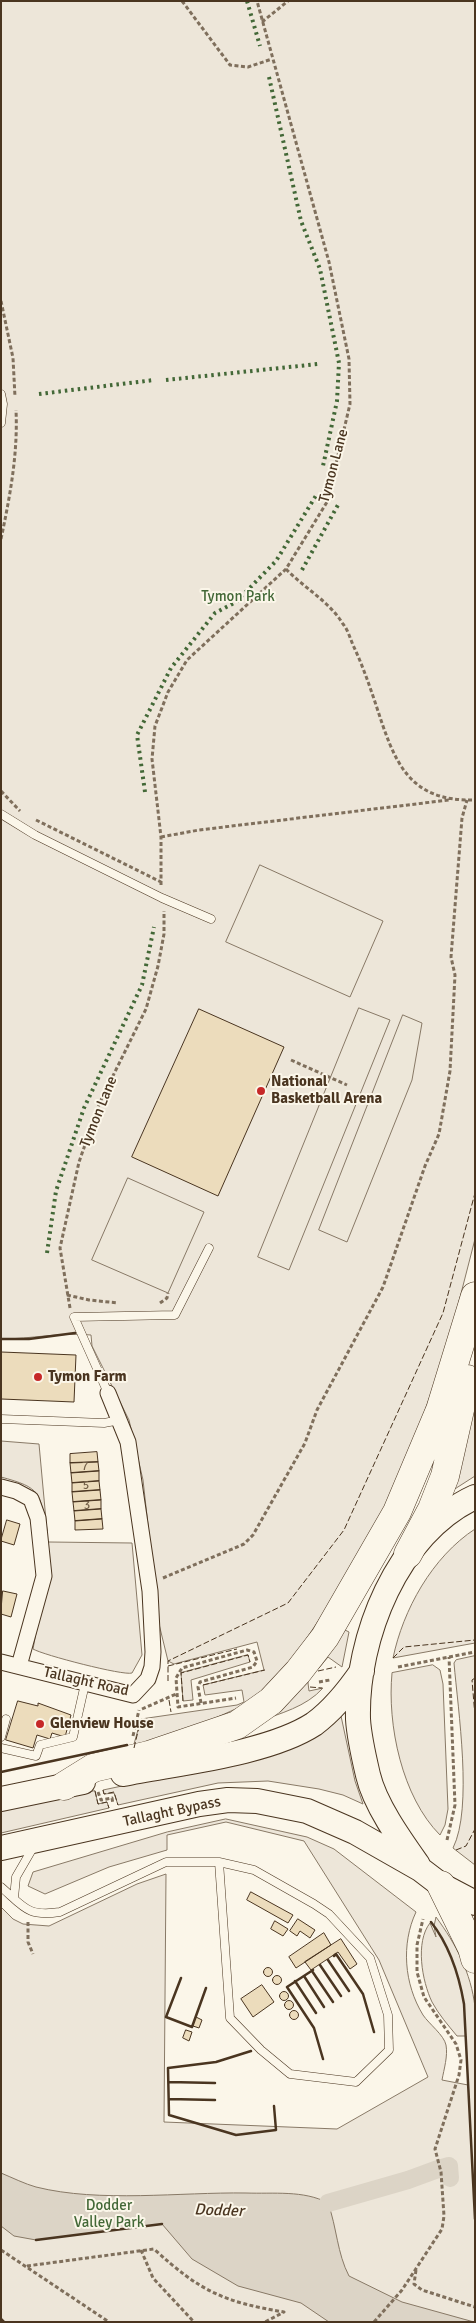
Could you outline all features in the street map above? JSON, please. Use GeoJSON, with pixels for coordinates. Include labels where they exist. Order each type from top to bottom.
{"type":"FeatureCollection","features":[{"type":"Feature","properties":{"kind":"highway"},"geometry":{"type":"LineString","coordinates":[[64,1786],[93,1768],[149,1754],[237,1725],[270,1701],[298,1672],[325,1637],[397,1512],[440,1410],[475,1296]]}},
{"type":"Feature","properties":{"kind":"highway"},"geometry":{"type":"LineString","coordinates":[[408,1554],[432,1509],[445,1476],[475,1348]]}},
{"type":"Feature","properties":{"kind":"highway"},"geometry":{"type":"LineString","coordinates":[[430,1877],[472,1948],[475,1959]]}},
{"type":"Feature","properties":{"kind":"main road"},"geometry":{"type":"LineString","coordinates":[[430,1877],[392,1828],[369,1778],[358,1720],[362,1671],[367,1643],[378,1610],[408,1554],[436,1524],[454,1509],[475,1497]]}},
{"type":"Feature","properties":{"kind":"main road"},"geometry":{"type":"LineString","coordinates":[[1,1799],[228,1754],[275,1741],[313,1724],[329,1711],[362,1671]]}},
{"type":"Feature","properties":{"kind":"main road","name":"Tallaght Bypass"},"geometry":{"type":"LineString","coordinates":[[1,1848],[200,1804],[228,1800],[257,1801],[307,1811],[331,1820],[475,1903]]}},
{"type":"Feature","properties":{"kind":"street"},"geometry":{"type":"LineString","coordinates":[[108,1393],[120,1420]]}},
{"type":"Feature","properties":{"kind":"street","name":"Tallaght Road"},"geometry":{"type":"LineString","coordinates":[[1,1662],[133,1695],[148,1679],[152,1667],[153,1652],[144,1543],[128,1442],[120,1420]]}},
{"type":"Feature","properties":{"kind":"street"},"geometry":{"type":"LineString","coordinates":[[1,1486],[31,1499],[38,1518],[44,1576],[20,1666]]}},
{"type":"Feature","properties":{"kind":"lane"},"geometry":{"type":"LineString","coordinates":[[1,394],[3,404],[1,423]]}},
{"type":"Feature","properties":{"kind":"lane"},"geometry":{"type":"LineString","coordinates":[[1,814],[34,835],[60,848],[162,898],[211,918]]}},
{"type":"Feature","properties":{"kind":"lane"},"geometry":{"type":"LineString","coordinates":[[108,1393],[74,1317],[175,1315],[209,1248]]}},
{"type":"Feature","properties":{"kind":"lane"},"geometry":{"type":"LineString","coordinates":[[1,1419],[104,1423],[120,1420]]}},
{"type":"Feature","properties":{"kind":"lane"},"geometry":{"type":"LineString","coordinates":[[1,1748],[36,1756],[40,1745],[74,1737],[85,1684]]}},
{"type":"Feature","properties":{"kind":"lane"},"geometry":{"type":"LineString","coordinates":[[1,1737],[6,1720]]}},
{"type":"Feature","properties":{"kind":"lane"},"geometry":{"type":"LineString","coordinates":[[14,1898],[16,1876],[24,1860],[38,1841]]}},
{"type":"Feature","properties":{"kind":"lane"},"geometry":{"type":"LineString","coordinates":[[1,1887],[28,1911],[46,1914],[60,1912],[166,1862],[219,1862],[254,1870],[329,1914],[370,1958],[388,2015],[389,2050],[356,2082],[290,2074],[261,2050],[230,2018],[219,1862]]}},
{"type":"Feature","properties":{"kind":"path"},"geometry":{"type":"LineString","coordinates":[[182,1],[230,65],[248,67],[272,59]]}},
{"type":"Feature","properties":{"kind":"path","name":"Tymon Lane"},"geometry":{"type":"LineString","coordinates":[[31,817],[161,882],[161,837],[152,759],[155,726],[168,692],[187,660],[286,569],[327,502],[350,404],[349,359],[329,262],[257,1]]}},
{"type":"Feature","properties":{"kind":"path"},"geometry":{"type":"LineString","coordinates":[[262,22],[288,1]]}},
{"type":"Feature","properties":{"kind":"path"},"geometry":{"type":"LineString","coordinates":[[286,569],[322,600],[344,624],[361,662],[393,754],[402,770],[418,785],[449,800]]}},
{"type":"Feature","properties":{"kind":"path"},"geometry":{"type":"LineString","coordinates":[[1,791],[22,813]]}},
{"type":"Feature","properties":{"kind":"path"},"geometry":{"type":"LineString","coordinates":[[161,837],[199,830],[449,800],[475,800]]}},
{"type":"Feature","properties":{"kind":"path"},"geometry":{"type":"LineString","coordinates":[[148,1581],[166,1577],[244,1544],[253,1535],[305,1443],[317,1410],[383,1287],[425,1166],[439,1134],[450,1071],[454,976],[450,957],[462,818],[468,800]]}},
{"type":"Feature","properties":{"kind":"path","name":"Tymon Lane"},"geometry":{"type":"LineString","coordinates":[[74,1317],[70,1310],[60,1248],[79,1162],[100,1102],[146,1009],[158,966],[164,934],[164,911]]}},
{"type":"Feature","properties":{"kind":"path"},"geometry":{"type":"LineString","coordinates":[[291,1060],[347,1085]]}},
{"type":"Feature","properties":{"kind":"path"},"geometry":{"type":"LineString","coordinates":[[151,1303],[159,1303],[167,1298],[168,1293]]}},
{"type":"Feature","properties":{"kind":"path"},"geometry":{"type":"LineString","coordinates":[[67,1294],[89,1300],[127,1303]]}},
{"type":"Feature","properties":{"kind":"path"},"geometry":{"type":"LineString","coordinates":[[201,1703],[198,1687],[200,1682],[253,1667],[257,1661],[254,1652],[247,1650],[182,1668],[176,1678],[178,1707],[241,1698]]}},
{"type":"Feature","properties":{"kind":"path"},"geometry":{"type":"LineString","coordinates":[[398,1667],[475,1652]]}},
{"type":"Feature","properties":{"kind":"path"},"geometry":{"type":"LineString","coordinates":[[447,1840],[455,1804],[448,1657]]}},
{"type":"Feature","properties":{"kind":"path"},"geometry":{"type":"LineString","coordinates":[[311,1684],[330,1680]]}},
{"type":"Feature","properties":{"kind":"path"},"geometry":{"type":"LineString","coordinates":[[98,1792],[100,1800],[112,1798],[114,1804]]}},
{"type":"Feature","properties":{"kind":"path"},"geometry":{"type":"LineString","coordinates":[[28,1911],[28,1942],[33,1954]]}},
{"type":"Feature","properties":{"kind":"path"},"geometry":{"type":"LineString","coordinates":[[374,2322],[395,2298],[442,2229],[444,2191],[434,2149],[459,2075],[461,2060],[456,2044],[424,1997],[417,1972],[417,1945],[423,1919]]}},
{"type":"Feature","properties":{"kind":"path"},"geometry":{"type":"LineString","coordinates":[[26,2266],[154,2249],[180,2273],[214,2295],[245,2306],[284,2312],[265,2322]]}},
{"type":"Feature","properties":{"kind":"path"},"geometry":{"type":"LineString","coordinates":[[1,2250],[109,2322]]}},
{"type":"Feature","properties":{"kind":"path"},"geometry":{"type":"LineString","coordinates":[[141,2250],[153,2278],[194,2322]]}},
{"type":"Feature","properties":{"kind":"path"},"geometry":{"type":"LineString","coordinates":[[416,2268],[414,2284],[422,2290],[475,2307]]}},
{"type":"Feature","properties":{"kind":"green space","name":"Tymon Park"},"geometry":{"type":"Polygon","coordinates":[[[1,1],[475,1],[475,1239],[447,1348],[417,1433],[386,1506],[329,1605],[292,1660],[266,1689],[240,1707],[164,1741],[134,1751],[141,1719],[237,1705],[244,1702],[242,1690],[205,1695],[203,1685],[264,1670],[257,1642],[174,1664],[168,1661],[159,1624],[143,1480],[129,1420],[92,1346],[91,1335],[68,1334],[1,1339],[1,1]]]}},
{"type":"Feature","properties":{"kind":"green space"},"geometry":{"type":"Polygon","coordinates":[[[475,1384],[475,1476],[447,1494],[475,1384]]]}},
{"type":"Feature","properties":{"kind":"green space"},"geometry":{"type":"Polygon","coordinates":[[[1,1441],[39,1444],[47,1531],[40,1500],[36,1494],[24,1485],[1,1477],[1,1441]]]}},
{"type":"Feature","properties":{"kind":"green space"},"geometry":{"type":"Polygon","coordinates":[[[475,1529],[475,1643],[393,1658],[404,1622],[422,1586],[445,1554],[475,1529]]]}},
{"type":"Feature","properties":{"kind":"green space"},"geometry":{"type":"Polygon","coordinates":[[[49,1542],[132,1543],[142,1655],[132,1673],[83,1664],[33,1649],[47,1573],[49,1542]]]}},
{"type":"Feature","properties":{"kind":"green space"},"geometry":{"type":"Polygon","coordinates":[[[337,1626],[349,1632],[342,1667],[328,1657],[319,1668],[307,1675],[309,1691],[323,1688],[316,1695],[293,1709],[257,1722],[337,1626]]]}},
{"type":"Feature","properties":{"kind":"green space"},"geometry":{"type":"Polygon","coordinates":[[[248,1655],[250,1662],[191,1680],[193,1700],[183,1701],[181,1673],[248,1655]]]}},
{"type":"Feature","properties":{"kind":"green space"},"geometry":{"type":"Polygon","coordinates":[[[475,1656],[475,1865],[453,1848],[459,1830],[463,1784],[461,1732],[454,1663],[456,1660],[475,1656]]]}},
{"type":"Feature","properties":{"kind":"green space"},"geometry":{"type":"Polygon","coordinates":[[[433,1665],[440,1670],[443,1684],[448,1809],[445,1825],[440,1835],[416,1801],[407,1781],[395,1737],[391,1693],[392,1673],[433,1665]]]}},
{"type":"Feature","properties":{"kind":"green space"},"geometry":{"type":"Polygon","coordinates":[[[337,1715],[341,1716],[355,1781],[363,1804],[343,1795],[319,1789],[268,1781],[218,1783],[118,1805],[114,1793],[104,1794],[103,1790],[236,1762],[337,1715]]]}},
{"type":"Feature","properties":{"kind":"green space"},"geometry":{"type":"Polygon","coordinates":[[[95,1791],[98,1804],[107,1802],[109,1808],[1,1833],[1,1811],[95,1791]]]}},
{"type":"Feature","properties":{"kind":"green space","name":"Dodder Valley Park"},"geometry":{"type":"Polygon","coordinates":[[[226,1819],[307,1837],[334,1849],[416,1912],[408,1937],[408,1977],[423,2015],[445,2041],[446,2058],[442,2080],[468,2085],[466,2036],[457,2036],[444,2020],[432,2002],[423,1973],[421,1951],[425,1931],[430,1923],[436,1937],[434,1926],[436,1917],[462,1959],[470,1982],[475,2007],[475,2322],[4,2322],[1,2319],[1,1907],[13,1919],[23,1924],[49,1926],[137,1884],[166,1874],[164,2122],[337,2129],[428,2077],[379,1960],[304,1841],[226,1822],[167,1835],[167,1850],[109,1867],[45,1894],[28,1886],[33,1872],[167,1832],[226,1819]]]}},
{"type":"Feature","properties":{"kind":"shaded area"},"geometry":{"type":"Polygon","coordinates":[[[260,865],[383,921],[350,997],[226,942],[260,865]]]}},
{"type":"Feature","properties":{"kind":"shaded area"},"geometry":{"type":"Polygon","coordinates":[[[359,1008],[390,1020],[289,1270],[258,1257],[359,1008]]]}},
{"type":"Feature","properties":{"kind":"shaded area"},"geometry":{"type":"Polygon","coordinates":[[[403,1015],[422,1023],[412,1080],[347,1242],[319,1230],[403,1015]]]}},
{"type":"Feature","properties":{"kind":"shaded area"},"geometry":{"type":"Polygon","coordinates":[[[128,1178],[204,1212],[168,1293],[92,1260],[128,1178]]]}},
{"type":"Feature","properties":{"kind":"water","name":"Dodder"},"geometry":{"type":"Polygon","coordinates":[[[1,2173],[36,2187],[87,2195],[140,2196],[277,2193],[299,2194],[319,2199],[328,2203],[342,2258],[349,2276],[402,2302],[474,2322],[329,2322],[301,2303],[238,2286],[192,2259],[162,2224],[36,2240],[14,2236],[1,2226],[1,2173]]]}},
{"type":"Feature","properties":{"kind":"building","name":"National Basketball Arena"},"geometry":{"type":"Polygon","coordinates":[[[199,1009],[284,1047],[218,1196],[132,1157],[199,1009]]]}},
{"type":"Feature","properties":{"kind":"building","name":"Tymon Farm"},"geometry":{"type":"Polygon","coordinates":[[[1,1352],[76,1355],[74,1402],[1,1399],[1,1352]]]}},
{"type":"Feature","properties":{"kind":"building"},"geometry":{"type":"Polygon","coordinates":[[[97,1452],[98,1462],[70,1463],[70,1454],[97,1452]]]}},
{"type":"Feature","properties":{"kind":"building"},"geometry":{"type":"Polygon","coordinates":[[[98,1462],[99,1471],[71,1473],[70,1463],[98,1462]]]}},
{"type":"Feature","properties":{"kind":"building"},"geometry":{"type":"Polygon","coordinates":[[[99,1471],[99,1481],[72,1483],[71,1473],[99,1471]]]}},
{"type":"Feature","properties":{"kind":"building"},"geometry":{"type":"Polygon","coordinates":[[[99,1481],[100,1490],[72,1492],[72,1483],[99,1481]]]}},
{"type":"Feature","properties":{"kind":"building"},"geometry":{"type":"Polygon","coordinates":[[[100,1490],[101,1500],[73,1502],[72,1492],[100,1490]]]}},
{"type":"Feature","properties":{"kind":"building"},"geometry":{"type":"Polygon","coordinates":[[[101,1500],[101,1509],[74,1511],[73,1502],[101,1500]]]}},
{"type":"Feature","properties":{"kind":"building"},"geometry":{"type":"Polygon","coordinates":[[[101,1509],[102,1519],[75,1521],[74,1511],[101,1509]]]}},
{"type":"Feature","properties":{"kind":"building"},"geometry":{"type":"Polygon","coordinates":[[[102,1519],[103,1529],[75,1530],[75,1521],[102,1519]]]}},
{"type":"Feature","properties":{"kind":"building"},"geometry":{"type":"Polygon","coordinates":[[[7,1520],[20,1524],[14,1545],[1,1541],[7,1520]]]}},
{"type":"Feature","properties":{"kind":"building"},"geometry":{"type":"Polygon","coordinates":[[[3,1591],[17,1594],[11,1617],[1,1614],[3,1591]]]}},
{"type":"Feature","properties":{"kind":"building","name":"Glenview House"},"geometry":{"type":"Polygon","coordinates":[[[18,1701],[38,1706],[38,1703],[71,1715],[65,1737],[52,1733],[50,1739],[37,1735],[33,1748],[6,1740],[18,1701]]]}},
{"type":"Feature","properties":{"kind":"building"},"geometry":{"type":"Polygon","coordinates":[[[251,1892],[293,1915],[288,1923],[247,1900],[251,1892]]]}},
{"type":"Feature","properties":{"kind":"building"},"geometry":{"type":"Polygon","coordinates":[[[298,1919],[315,1930],[310,1938],[300,1931],[297,1936],[290,1931],[298,1919]]]}},
{"type":"Feature","properties":{"kind":"building"},"geometry":{"type":"Polygon","coordinates":[[[275,1921],[288,1929],[283,1936],[271,1929],[275,1921]]]}},
{"type":"Feature","properties":{"kind":"building"},"geometry":{"type":"Polygon","coordinates":[[[324,1933],[331,1945],[296,1968],[289,1957],[324,1933]]]}},
{"type":"Feature","properties":{"kind":"building"},"geometry":{"type":"Polygon","coordinates":[[[341,1939],[357,1964],[350,1969],[338,1952],[311,1970],[305,1962],[341,1939]]]}},
{"type":"Feature","properties":{"kind":"building"},"geometry":{"type":"Polygon","coordinates":[[[268,1967],[273,1972],[268,1977],[263,1972],[268,1967]]]}},
{"type":"Feature","properties":{"kind":"building"},"geometry":{"type":"Polygon","coordinates":[[[277,1975],[282,1980],[277,1985],[272,1980],[277,1975]]]}},
{"type":"Feature","properties":{"kind":"building"},"geometry":{"type":"Polygon","coordinates":[[[262,1985],[274,2002],[253,2017],[241,1999],[262,1985]]]}},
{"type":"Feature","properties":{"kind":"building"},"geometry":{"type":"Polygon","coordinates":[[[284,1991],[289,1996],[284,2001],[279,1996],[284,1991]]]}},
{"type":"Feature","properties":{"kind":"building"},"geometry":{"type":"Polygon","coordinates":[[[289,2000],[294,2005],[289,2010],[284,2005],[289,2000]]]}},
{"type":"Feature","properties":{"kind":"building"},"geometry":{"type":"Polygon","coordinates":[[[294,2010],[299,2015],[294,2020],[289,2015],[294,2010]]]}},
{"type":"Feature","properties":{"kind":"building"},"geometry":{"type":"Polygon","coordinates":[[[196,2017],[202,2020],[199,2028],[193,2026],[196,2017]]]}},
{"type":"Feature","properties":{"kind":"building"},"geometry":{"type":"Polygon","coordinates":[[[186,2030],[192,2032],[189,2041],[183,2038],[186,2030]]]}},
{"type":"Feature","properties":{"kind":"waterway"},"geometry":{"type":"LineString","coordinates":[[442,2168],[449,2166],[450,2178]]}},
{"type":"Feature","properties":{"kind":"waterway"},"geometry":{"type":"LineString","coordinates":[[328,2203],[408,2180],[438,2169]]}},
{"type":"Feature","properties":{"kind":"hedge"},"geometry":{"type":"LineString","coordinates":[[247,1],[260,46]]}},
{"type":"Feature","properties":{"kind":"hedge"},"geometry":{"type":"LineString","coordinates":[[269,77],[301,221],[320,269],[339,363],[337,401],[323,466]]}},
{"type":"Feature","properties":{"kind":"hedge"},"geometry":{"type":"LineString","coordinates":[[166,380],[318,364]]}},
{"type":"Feature","properties":{"kind":"hedge"},"geometry":{"type":"LineString","coordinates":[[39,394],[154,380]]}},
{"type":"Feature","properties":{"kind":"hedge"},"geometry":{"type":"LineString","coordinates":[[145,792],[137,735],[171,668],[215,613],[236,602],[276,561],[317,494]]}},
{"type":"Feature","properties":{"kind":"hedge"},"geometry":{"type":"LineString","coordinates":[[302,570],[339,503]]}},
{"type":"Feature","properties":{"kind":"hedge"},"geometry":{"type":"LineString","coordinates":[[47,1253],[56,1191],[84,1108],[142,985],[154,927]]}},
{"type":"Feature","properties":{"kind":"fence"},"geometry":{"type":"LineString","coordinates":[[168,1681],[168,1661],[288,1603],[344,1530],[443,1313],[475,1193]]}},
{"type":"Feature","properties":{"kind":"fence"},"geometry":{"type":"LineString","coordinates":[[393,1658],[404,1647],[475,1640]]}},
{"type":"Feature","properties":{"kind":"fence"},"geometry":{"type":"LineString","coordinates":[[168,1666],[237,1649]]}},
{"type":"Feature","properties":{"kind":"fence"},"geometry":{"type":"LineString","coordinates":[[183,1701],[181,1673],[248,1655],[250,1662]]}},
{"type":"Feature","properties":{"kind":"fence"},"geometry":{"type":"LineString","coordinates":[[318,1671],[336,1667]]}},
{"type":"Feature","properties":{"kind":"fence"},"geometry":{"type":"LineString","coordinates":[[203,1685],[265,1670]]}},
{"type":"Feature","properties":{"kind":"fence"},"geometry":{"type":"LineString","coordinates":[[475,1678],[472,1680],[475,1716]]}},
{"type":"Feature","properties":{"kind":"fence"},"geometry":{"type":"LineString","coordinates":[[310,1687],[322,1688]]}},
{"type":"Feature","properties":{"kind":"fence"},"geometry":{"type":"LineString","coordinates":[[169,1700],[171,1712]]}},
{"type":"Feature","properties":{"kind":"fence"},"geometry":{"type":"LineString","coordinates":[[134,1748],[141,1719]]}},
{"type":"Feature","properties":{"kind":"fence"},"geometry":{"type":"LineString","coordinates":[[103,1790],[104,1794],[114,1792],[118,1805]]}},
{"type":"Feature","properties":{"kind":"fence"},"geometry":{"type":"LineString","coordinates":[[95,1791],[98,1804],[107,1802],[109,1808]]}},
{"type":"Feature","properties":{"kind":"fence"},"geometry":{"type":"LineString","coordinates":[[456,1850],[466,1846],[475,1829]]}},
{"type":"Feature","properties":{"kind":"wall"},"geometry":{"type":"LineString","coordinates":[[1,1339],[29,1339],[75,1333]]}},
{"type":"Feature","properties":{"kind":"wall"},"geometry":{"type":"LineString","coordinates":[[1,1772],[127,1745]]}},
{"type":"Feature","properties":{"kind":"wall"},"geometry":{"type":"LineString","coordinates":[[431,1922],[438,1931],[453,1961],[464,2004],[475,2219]]}},
{"type":"Feature","properties":{"kind":"wall"},"geometry":{"type":"LineString","coordinates":[[334,1956],[336,1954],[363,1994],[374,2032]]}},
{"type":"Feature","properties":{"kind":"wall"},"geometry":{"type":"LineString","coordinates":[[328,1960],[349,1991]]}},
{"type":"Feature","properties":{"kind":"wall"},"geometry":{"type":"LineString","coordinates":[[320,1965],[341,1996]]}},
{"type":"Feature","properties":{"kind":"wall"},"geometry":{"type":"LineString","coordinates":[[313,1970],[287,1987],[314,2028],[323,2059]]}},
{"type":"Feature","properties":{"kind":"wall"},"geometry":{"type":"LineString","coordinates":[[312,1971],[333,2002]]}},
{"type":"Feature","properties":{"kind":"wall"},"geometry":{"type":"LineString","coordinates":[[304,1976],[324,2007]]}},
{"type":"Feature","properties":{"kind":"wall"},"geometry":{"type":"LineString","coordinates":[[181,1978],[166,2017],[192,2027],[206,1988]]}},
{"type":"Feature","properties":{"kind":"wall"},"geometry":{"type":"LineString","coordinates":[[295,1981],[316,2013]]}},
{"type":"Feature","properties":{"kind":"wall"},"geometry":{"type":"LineString","coordinates":[[251,2051],[216,2062],[168,2068],[169,2115],[236,2135],[276,2130],[274,2106]]}},
{"type":"Feature","properties":{"kind":"wall"},"geometry":{"type":"LineString","coordinates":[[169,2082],[215,2083]]}},
{"type":"Feature","properties":{"kind":"wall"},"geometry":{"type":"LineString","coordinates":[[169,2099],[215,2100]]}},
{"type":"Feature","properties":{"kind":"wall"},"geometry":{"type":"LineString","coordinates":[[36,2240],[162,2224]]}},
{"type":"Feature","properties":{"kind":"wall"},"geometry":{"type":"LineString","coordinates":[[1,2319],[4,2322]]}},
{"type":"Feature","properties":{"kind":"place","name":"National Basketball Arena"},"geometry":{"type":"Point","coordinates":[261,1091]}},
{"type":"Feature","properties":{"kind":"place","name":"Tymon Farm"},"geometry":{"type":"Point","coordinates":[38,1377]}},
{"type":"Feature","properties":{"kind":"place","name":"Glenview House"},"geometry":{"type":"Point","coordinates":[40,1724]}}]}
